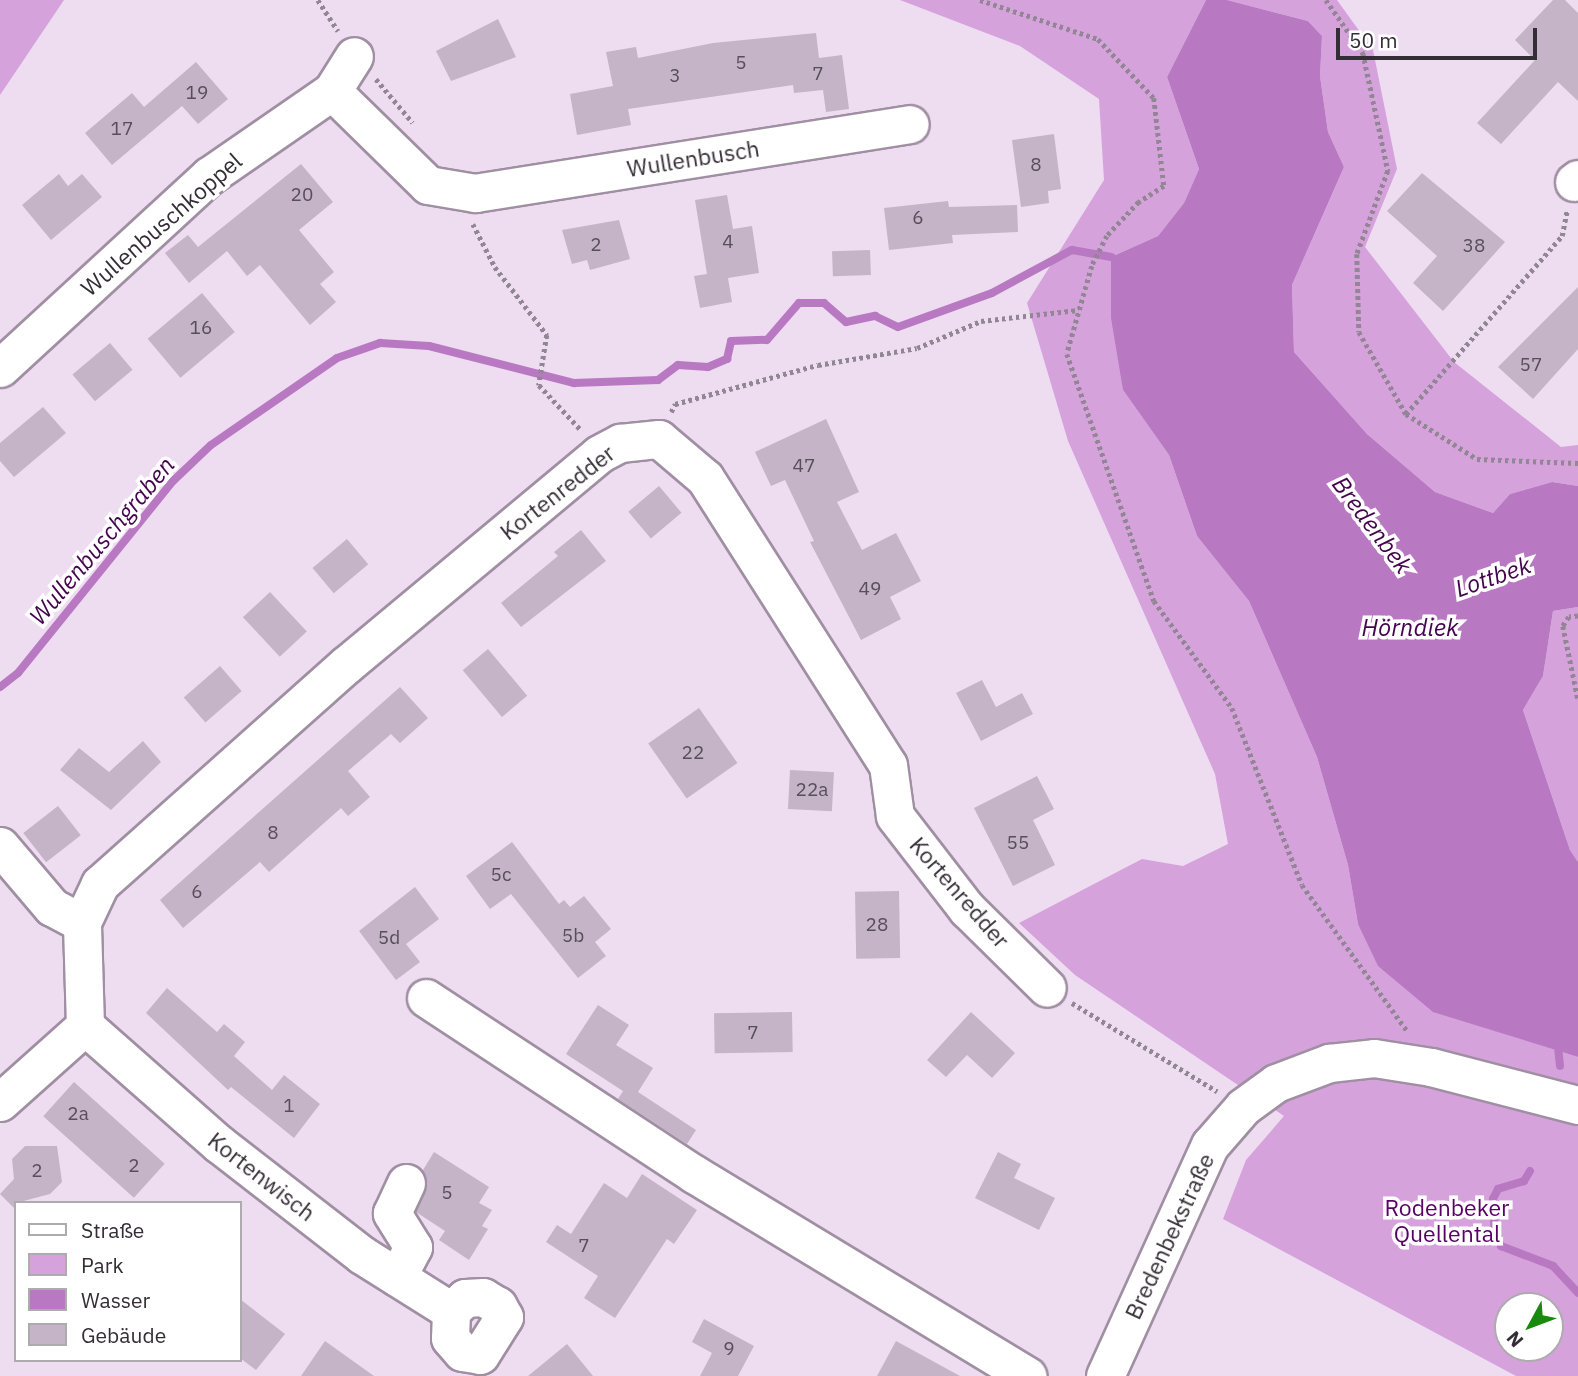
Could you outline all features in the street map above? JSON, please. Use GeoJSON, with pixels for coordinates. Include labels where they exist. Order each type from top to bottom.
{"type":"FeatureCollection","features":[{"type":"Feature","properties":{"kind":"street"},"geometry":{"type":"LineString","coordinates":[[331,91],[354,56]]}},
{"type":"Feature","properties":{"kind":"street","name":"Wullenbusch"},"geometry":{"type":"LineString","coordinates":[[331,91],[428,186],[475,192],[910,124]]}},
{"type":"Feature","properties":{"kind":"street","name":"Wullenbuschkoppel"},"geometry":{"type":"LineString","coordinates":[[0,368],[209,176],[331,91]]}},
{"type":"Feature","properties":{"kind":"street","name":"Kortenredder"},"geometry":{"type":"LineString","coordinates":[[85,1026],[82,923],[100,884],[346,665],[599,454],[620,443],[659,439],[705,478],[888,765],[895,816],[967,909],[1047,988]]}},
{"type":"Feature","properties":{"kind":"street"},"geometry":{"type":"LineString","coordinates":[[0,846],[52,907],[82,923]]}},
{"type":"Feature","properties":{"kind":"street"},"geometry":{"type":"LineString","coordinates":[[426,998],[694,1174],[1028,1376]]}},
{"type":"Feature","properties":{"kind":"street"},"geometry":{"type":"LineString","coordinates":[[0,1102],[85,1026]]}},
{"type":"Feature","properties":{"kind":"street","name":"Kortenwisch"},"geometry":{"type":"LineString","coordinates":[[85,1026],[219,1144],[397,1277],[451,1311]]}},
{"type":"Feature","properties":{"kind":"street","name":"Bredenbekstraße"},"geometry":{"type":"LineString","coordinates":[[1105,1376],[1210,1145],[1243,1107],[1276,1083],[1329,1063],[1374,1058],[1431,1067],[1524,1094],[1578,1105]]}},
{"type":"Feature","properties":{"kind":"street"},"geometry":{"type":"LineString","coordinates":[[397,1277],[413,1247],[392,1213],[406,1183]]}},
{"type":"Feature","properties":{"kind":"path"},"geometry":{"type":"LineString","coordinates":[[980,0],[1098,39],[1154,98],[1164,186],[1139,202],[1107,236],[1092,266],[1067,354],[1154,601],[1232,708],[1302,885],[1431,1067]]}},
{"type":"Feature","properties":{"kind":"path"},"geometry":{"type":"LineString","coordinates":[[1326,0],[1363,53],[1388,171],[1357,254],[1359,332],[1406,414],[1477,460],[1578,463]]}},
{"type":"Feature","properties":{"kind":"path"},"geometry":{"type":"LineString","coordinates":[[1406,414],[1562,236],[1576,180]]}},
{"type":"Feature","properties":{"kind":"path"},"geometry":{"type":"LineString","coordinates":[[475,192],[472,222],[495,267],[547,335],[539,385],[599,454]]}},
{"type":"Feature","properties":{"kind":"path"},"geometry":{"type":"LineString","coordinates":[[659,439],[675,404],[818,365],[918,348],[981,321],[1079,310]]}},
{"type":"Feature","properties":{"kind":"path"},"geometry":{"type":"LineString","coordinates":[[1578,616],[1569,617],[1563,626],[1578,699]]}},
{"type":"Feature","properties":{"kind":"path"},"geometry":{"type":"LineString","coordinates":[[1047,988],[1243,1107]]}},
{"type":"Feature","properties":{"kind":"green space"},"geometry":{"type":"Polygon","coordinates":[[[0,0],[64,0],[0,95],[0,0]]]}},
{"type":"Feature","properties":{"kind":"green space","name":"Rodenbeker Quellental"},"geometry":{"type":"Polygon","coordinates":[[[900,0],[1206,0],[1167,77],[1199,169],[1184,203],[1158,236],[1111,257],[1123,390],[1169,455],[1197,536],[1249,601],[1317,757],[1348,865],[1358,924],[1480,1026],[1578,1057],[1578,1376],[1516,1376],[1223,1219],[1246,1160],[1284,1116],[1075,975],[1019,923],[1142,859],[1183,866],[1228,844],[1215,774],[1068,441],[1027,303],[1104,180],[1099,99],[1020,46],[900,0]]]}},
{"type":"Feature","properties":{"kind":"green space"},"geometry":{"type":"Polygon","coordinates":[[[1227,0],[1337,0],[1373,50],[1397,169],[1365,247],[1454,362],[1561,447],[1578,445],[1578,486],[1552,482],[1510,494],[1493,513],[1435,492],[1367,434],[1294,352],[1292,285],[1344,167],[1328,132],[1320,76],[1322,36],[1308,21],[1227,0]]]}},
{"type":"Feature","properties":{"kind":"green space"},"geometry":{"type":"Polygon","coordinates":[[[1578,607],[1578,862],[1570,850],[1523,710],[1543,676],[1553,611],[1578,607]]]}},
{"type":"Feature","properties":{"kind":"water","name":"Hörndiek"},"geometry":{"type":"Polygon","coordinates":[[[1206,0],[1227,0],[1308,21],[1322,36],[1320,76],[1328,132],[1344,167],[1292,285],[1294,352],[1367,434],[1435,492],[1493,513],[1510,494],[1552,482],[1578,486],[1578,607],[1553,611],[1543,676],[1523,710],[1570,850],[1578,862],[1578,1057],[1433,1012],[1378,966],[1358,924],[1348,865],[1317,757],[1249,601],[1197,536],[1169,455],[1123,390],[1111,318],[1111,257],[1158,236],[1184,203],[1199,169],[1167,77],[1206,0]]]}},
{"type":"Feature","properties":{"kind":"building"},"geometry":{"type":"Polygon","coordinates":[[[1553,0],[1565,0],[1578,13],[1578,101],[1558,82],[1501,144],[1477,123],[1535,60],[1515,40],[1553,0]]]}},
{"type":"Feature","properties":{"kind":"building"},"geometry":{"type":"Polygon","coordinates":[[[498,19],[516,57],[451,81],[436,51],[498,19]]]}},
{"type":"Feature","properties":{"kind":"building"},"geometry":{"type":"Polygon","coordinates":[[[816,33],[819,58],[842,55],[849,109],[826,112],[823,90],[794,93],[793,85],[628,109],[631,125],[577,135],[570,94],[613,86],[606,52],[636,47],[638,58],[713,43],[816,33]]]}},
{"type":"Feature","properties":{"kind":"building"},"geometry":{"type":"Polygon","coordinates":[[[196,62],[228,99],[198,124],[182,106],[112,165],[85,133],[132,93],[144,107],[196,62]]]}},
{"type":"Feature","properties":{"kind":"building"},"geometry":{"type":"Polygon","coordinates":[[[1054,134],[1061,189],[1048,191],[1049,203],[1021,207],[1012,140],[1054,134]]]}},
{"type":"Feature","properties":{"kind":"building"},"geometry":{"type":"Polygon","coordinates":[[[301,164],[333,202],[299,230],[334,272],[320,284],[336,302],[310,325],[260,265],[247,276],[227,251],[189,283],[165,253],[188,235],[198,247],[301,164]]]}},
{"type":"Feature","properties":{"kind":"building"},"geometry":{"type":"Polygon","coordinates":[[[1422,173],[1505,242],[1443,311],[1413,283],[1437,256],[1387,211],[1422,173]]]}},
{"type":"Feature","properties":{"kind":"building"},"geometry":{"type":"Polygon","coordinates":[[[59,174],[68,186],[82,174],[102,197],[51,240],[22,205],[59,174]]]}},
{"type":"Feature","properties":{"kind":"building"},"geometry":{"type":"Polygon","coordinates":[[[727,195],[733,229],[752,226],[759,273],[728,278],[732,302],[700,308],[694,276],[707,274],[695,200],[727,195]]]}},
{"type":"Feature","properties":{"kind":"building"},"geometry":{"type":"Polygon","coordinates":[[[948,201],[949,207],[1017,205],[1018,232],[952,235],[953,243],[889,250],[884,208],[948,201]]]}},
{"type":"Feature","properties":{"kind":"building"},"geometry":{"type":"Polygon","coordinates":[[[619,220],[630,259],[590,270],[587,260],[572,264],[562,230],[619,220]]]}},
{"type":"Feature","properties":{"kind":"building"},"geometry":{"type":"Polygon","coordinates":[[[870,250],[871,275],[833,276],[832,251],[870,250]]]}},
{"type":"Feature","properties":{"kind":"building"},"geometry":{"type":"Polygon","coordinates":[[[1578,287],[1578,349],[1533,399],[1498,367],[1578,287]]]}},
{"type":"Feature","properties":{"kind":"building"},"geometry":{"type":"Polygon","coordinates":[[[202,293],[235,332],[180,378],[148,339],[202,293]]]}},
{"type":"Feature","properties":{"kind":"building"},"geometry":{"type":"Polygon","coordinates":[[[110,343],[132,370],[95,401],[72,374],[110,343]]]}},
{"type":"Feature","properties":{"kind":"building"},"geometry":{"type":"Polygon","coordinates":[[[43,407],[66,433],[14,477],[0,461],[0,443],[43,407]]]}},
{"type":"Feature","properties":{"kind":"building"},"geometry":{"type":"Polygon","coordinates":[[[826,419],[859,492],[837,502],[862,550],[896,533],[921,581],[890,597],[901,619],[861,640],[810,542],[814,541],[785,480],[771,486],[755,452],[826,419]]]}},
{"type":"Feature","properties":{"kind":"building"},"geometry":{"type":"Polygon","coordinates":[[[659,486],[681,513],[651,539],[628,512],[659,486]]]}},
{"type":"Feature","properties":{"kind":"building"},"geometry":{"type":"Polygon","coordinates":[[[581,530],[606,561],[521,627],[501,603],[558,556],[554,552],[581,530]]]}},
{"type":"Feature","properties":{"kind":"building"},"geometry":{"type":"Polygon","coordinates":[[[347,539],[368,564],[334,593],[313,568],[347,539]]]}},
{"type":"Feature","properties":{"kind":"building"},"geometry":{"type":"Polygon","coordinates":[[[270,592],[307,631],[280,657],[243,617],[270,592]]]}},
{"type":"Feature","properties":{"kind":"building"},"geometry":{"type":"Polygon","coordinates":[[[488,649],[527,696],[502,717],[463,670],[488,649]]]}},
{"type":"Feature","properties":{"kind":"building"},"geometry":{"type":"Polygon","coordinates":[[[220,666],[242,691],[205,722],[184,697],[220,666]]]}},
{"type":"Feature","properties":{"kind":"building"},"geometry":{"type":"Polygon","coordinates":[[[982,680],[996,707],[1022,693],[1033,714],[981,741],[956,693],[982,680]]]}},
{"type":"Feature","properties":{"kind":"building"},"geometry":{"type":"Polygon","coordinates":[[[400,687],[428,718],[400,743],[391,734],[348,771],[370,797],[348,816],[341,808],[269,872],[260,862],[183,928],[160,900],[400,687]]]}},
{"type":"Feature","properties":{"kind":"building"},"geometry":{"type":"Polygon","coordinates":[[[699,708],[737,763],[687,798],[648,744],[699,708]]]}},
{"type":"Feature","properties":{"kind":"building"},"geometry":{"type":"Polygon","coordinates":[[[143,741],[161,762],[111,810],[60,770],[79,748],[109,772],[143,741]]]}},
{"type":"Feature","properties":{"kind":"building"},"geometry":{"type":"Polygon","coordinates":[[[790,770],[834,772],[832,811],[788,809],[790,770]]]}},
{"type":"Feature","properties":{"kind":"building"},"geometry":{"type":"Polygon","coordinates":[[[1037,776],[1054,809],[1033,820],[1055,865],[1013,886],[974,808],[1037,776]]]}},
{"type":"Feature","properties":{"kind":"building"},"geometry":{"type":"Polygon","coordinates":[[[58,806],[81,835],[46,862],[23,833],[58,806]]]}},
{"type":"Feature","properties":{"kind":"building"},"geometry":{"type":"Polygon","coordinates":[[[512,842],[559,904],[564,900],[570,907],[584,896],[611,929],[595,942],[606,956],[578,978],[511,894],[490,909],[466,876],[512,842]]]}},
{"type":"Feature","properties":{"kind":"building"},"geometry":{"type":"Polygon","coordinates":[[[415,887],[439,919],[406,944],[420,962],[396,980],[359,931],[415,887]]]}},
{"type":"Feature","properties":{"kind":"building"},"geometry":{"type":"Polygon","coordinates":[[[899,891],[900,958],[856,959],[855,892],[899,891]]]}},
{"type":"Feature","properties":{"kind":"building"},"geometry":{"type":"Polygon","coordinates":[[[167,988],[217,1032],[224,1024],[245,1042],[234,1056],[272,1090],[284,1075],[320,1104],[294,1138],[231,1087],[228,1090],[146,1013],[167,988]]]}},
{"type":"Feature","properties":{"kind":"building"},"geometry":{"type":"Polygon","coordinates":[[[598,1005],[629,1025],[616,1045],[653,1068],[638,1092],[696,1130],[687,1144],[618,1099],[623,1091],[566,1054],[598,1005]]]}},
{"type":"Feature","properties":{"kind":"building"},"geometry":{"type":"Polygon","coordinates":[[[792,1012],[793,1052],[715,1053],[714,1013],[792,1012]]]}},
{"type":"Feature","properties":{"kind":"building"},"geometry":{"type":"Polygon","coordinates":[[[971,1012],[1015,1053],[992,1078],[967,1055],[946,1077],[927,1060],[971,1012]]]}},
{"type":"Feature","properties":{"kind":"building"},"geometry":{"type":"Polygon","coordinates":[[[74,1082],[165,1164],[134,1198],[43,1116],[74,1082]]]}},
{"type":"Feature","properties":{"kind":"building"},"geometry":{"type":"Polygon","coordinates":[[[25,1146],[57,1146],[62,1182],[50,1194],[14,1201],[14,1208],[0,1194],[14,1179],[12,1159],[25,1146]]]}},
{"type":"Feature","properties":{"kind":"building"},"geometry":{"type":"Polygon","coordinates":[[[434,1152],[489,1187],[479,1203],[492,1210],[482,1226],[488,1229],[469,1260],[439,1240],[445,1231],[416,1212],[427,1182],[423,1170],[434,1152]]]}},
{"type":"Feature","properties":{"kind":"building"},"geometry":{"type":"Polygon","coordinates":[[[998,1152],[1021,1164],[1014,1178],[1055,1198],[1039,1230],[975,1198],[998,1152]]]}},
{"type":"Feature","properties":{"kind":"building"},"geometry":{"type":"Polygon","coordinates":[[[642,1174],[697,1210],[674,1244],[667,1239],[615,1318],[584,1298],[598,1276],[546,1242],[557,1225],[571,1234],[604,1183],[627,1198],[642,1174]]]}},
{"type":"Feature","properties":{"kind":"building"},"geometry":{"type":"Polygon","coordinates":[[[242,1301],[285,1334],[256,1370],[242,1360],[242,1301]]]}},
{"type":"Feature","properties":{"kind":"building"},"geometry":{"type":"Polygon","coordinates":[[[704,1319],[754,1346],[738,1376],[700,1376],[712,1353],[692,1342],[704,1319]]]}},
{"type":"Feature","properties":{"kind":"building"},"geometry":{"type":"Polygon","coordinates":[[[325,1341],[374,1376],[301,1376],[325,1341]]]}},
{"type":"Feature","properties":{"kind":"building"},"geometry":{"type":"Polygon","coordinates":[[[896,1341],[960,1376],[877,1376],[896,1341]]]}},
{"type":"Feature","properties":{"kind":"building"},"geometry":{"type":"Polygon","coordinates":[[[567,1344],[593,1376],[528,1376],[567,1344]]]}},
{"type":"Feature","properties":{"kind":"waterway","name":"Wullenbuschgraben"},"geometry":{"type":"LineString","coordinates":[[0,687],[18,673],[173,481],[211,445],[337,358],[380,343],[429,346],[574,383],[658,380],[678,365],[708,367],[727,359],[731,341],[767,340],[799,303],[824,303],[846,322],[875,316],[898,327],[992,293],[1072,250],[1111,257]]}},
{"type":"Feature","properties":{"kind":"waterway","name":"Bredenbek"},"geometry":{"type":"LineString","coordinates":[[1558,1047],[1560,1066]]}},
{"type":"Feature","properties":{"kind":"waterway","name":"Bredenbek"},"geometry":{"type":"LineString","coordinates":[[1530,1171],[1524,1181],[1498,1189],[1493,1199],[1495,1235],[1501,1246],[1553,1266],[1578,1293]]}},
{"type":"Feature","properties":{"kind":"water label","name":"Lottbek"},"geometry":{"type":"Point","coordinates":[1493,577]}}]}
